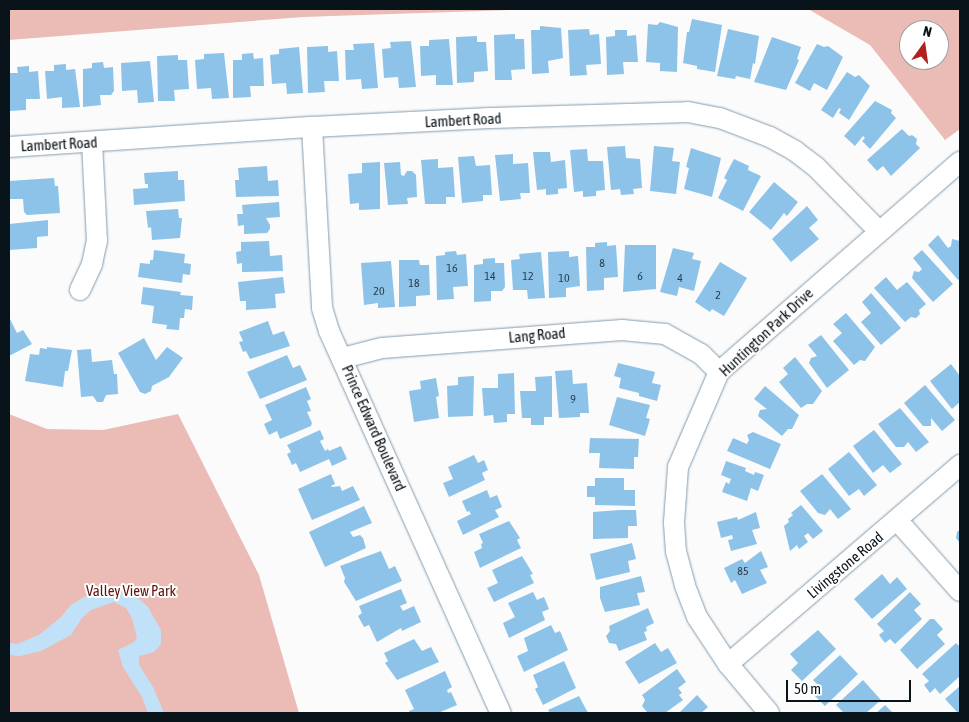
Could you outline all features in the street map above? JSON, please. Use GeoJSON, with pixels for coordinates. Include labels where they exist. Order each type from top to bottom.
{"type":"FeatureCollection","features":[{"type":"Feature","properties":{"kind":"street","name":"Lambert Road"},"geometry":{"type":"LineString","coordinates":[[9,147],[312,127],[490,118],[688,112],[729,122],[770,137],[794,151],[816,167],[879,231]]}},
{"type":"Feature","properties":{"kind":"street","name":"Prince Edward Boulevard"},"geometry":{"type":"LineString","coordinates":[[312,127],[322,308],[329,331],[343,358],[501,713]]}},
{"type":"Feature","properties":{"kind":"street"},"geometry":{"type":"LineString","coordinates":[[80,290],[92,264],[97,241],[92,143]]}},
{"type":"Feature","properties":{"kind":"street","name":"Huntington Park Drive"},"geometry":{"type":"LineString","coordinates":[[769,713],[728,664],[697,617],[676,552],[674,522],[678,466],[720,372],[960,162]]}},
{"type":"Feature","properties":{"kind":"street","name":"Lang Road"},"geometry":{"type":"LineString","coordinates":[[343,358],[382,348],[622,330],[665,334],[701,354],[720,372]]}},
{"type":"Feature","properties":{"kind":"street","name":"Livingstone Road"},"geometry":{"type":"LineString","coordinates":[[728,664],[960,465]]}},
{"type":"Feature","properties":{"kind":"street"},"geometry":{"type":"LineString","coordinates":[[897,520],[960,592]]}},
{"type":"Feature","properties":{"kind":"green space"},"geometry":{"type":"Polygon","coordinates":[[[9,9],[537,9],[303,17],[9,40],[9,9]]]}},
{"type":"Feature","properties":{"kind":"green space"},"geometry":{"type":"Polygon","coordinates":[[[808,9],[960,9],[960,129],[945,140],[870,45],[808,9]]]}},
{"type":"Feature","properties":{"kind":"green space","name":"Valley View Park"},"geometry":{"type":"Polygon","coordinates":[[[9,414],[47,429],[103,430],[178,414],[259,575],[299,713],[9,713],[9,414]]]}},
{"type":"Feature","properties":{"kind":"water"},"geometry":{"type":"Polygon","coordinates":[[[114,590],[139,599],[148,607],[161,630],[161,644],[154,652],[139,656],[139,665],[153,687],[164,713],[148,713],[142,697],[123,667],[118,650],[134,642],[137,638],[132,618],[126,608],[114,602],[91,610],[82,618],[71,635],[41,651],[20,656],[9,655],[9,643],[17,644],[39,635],[60,618],[71,605],[91,593],[114,590]]]}},
{"type":"Feature","properties":{"kind":"building"},"geometry":{"type":"Polygon","coordinates":[[[692,19],[722,25],[715,72],[697,69],[697,66],[683,63],[687,32],[689,32],[692,19]]]}},
{"type":"Feature","properties":{"kind":"building"},"geometry":{"type":"Polygon","coordinates":[[[660,22],[678,27],[677,72],[660,71],[660,63],[646,62],[648,24],[657,25],[660,22]]]}},
{"type":"Feature","properties":{"kind":"building"},"geometry":{"type":"Polygon","coordinates":[[[540,26],[561,28],[563,58],[548,61],[549,73],[532,74],[531,30],[540,30],[540,26]]]}},
{"type":"Feature","properties":{"kind":"building"},"geometry":{"type":"Polygon","coordinates":[[[589,29],[590,35],[599,34],[601,64],[586,65],[587,75],[570,76],[568,30],[589,29]]]}},
{"type":"Feature","properties":{"kind":"building"},"geometry":{"type":"Polygon","coordinates":[[[728,29],[759,36],[755,64],[753,63],[750,79],[736,76],[735,79],[717,76],[728,29]]]}},
{"type":"Feature","properties":{"kind":"building"},"geometry":{"type":"Polygon","coordinates":[[[615,30],[627,30],[627,36],[636,35],[638,62],[623,62],[624,74],[607,75],[606,37],[615,36],[615,30]]]}},
{"type":"Feature","properties":{"kind":"building"},"geometry":{"type":"Polygon","coordinates":[[[515,34],[515,39],[524,39],[525,69],[511,70],[512,80],[495,80],[494,35],[515,34]]]}},
{"type":"Feature","properties":{"kind":"building"},"geometry":{"type":"Polygon","coordinates":[[[477,36],[477,42],[486,42],[488,71],[474,72],[474,82],[457,83],[456,37],[477,36]]]}},
{"type":"Feature","properties":{"kind":"building"},"geometry":{"type":"Polygon","coordinates":[[[772,37],[801,47],[797,59],[799,60],[786,90],[754,82],[772,37]]]}},
{"type":"Feature","properties":{"kind":"building"},"geometry":{"type":"Polygon","coordinates":[[[449,39],[453,85],[436,85],[436,75],[421,76],[420,46],[429,46],[429,40],[449,39]]]}},
{"type":"Feature","properties":{"kind":"building"},"geometry":{"type":"Polygon","coordinates":[[[411,41],[416,87],[399,88],[398,77],[384,78],[382,49],[391,48],[390,42],[411,41]]]}},
{"type":"Feature","properties":{"kind":"building"},"geometry":{"type":"Polygon","coordinates":[[[374,43],[378,88],[362,89],[361,79],[346,80],[345,50],[354,50],[353,44],[374,43]]]}},
{"type":"Feature","properties":{"kind":"building"},"geometry":{"type":"Polygon","coordinates":[[[817,44],[824,47],[828,46],[843,57],[827,90],[814,83],[810,91],[795,83],[817,44]]]}},
{"type":"Feature","properties":{"kind":"building"},"geometry":{"type":"Polygon","coordinates":[[[328,46],[328,52],[337,51],[339,81],[324,81],[325,92],[308,93],[307,47],[328,46]]]}},
{"type":"Feature","properties":{"kind":"building"},"geometry":{"type":"Polygon","coordinates":[[[299,47],[303,93],[287,94],[286,83],[272,84],[270,55],[279,54],[279,49],[299,47]]]}},
{"type":"Feature","properties":{"kind":"building"},"geometry":{"type":"Polygon","coordinates":[[[224,53],[229,98],[212,99],[211,88],[197,89],[195,60],[204,59],[204,54],[224,53]]]}},
{"type":"Feature","properties":{"kind":"building"},"geometry":{"type":"Polygon","coordinates":[[[253,53],[254,59],[263,58],[264,86],[250,86],[251,97],[233,98],[233,60],[242,60],[242,54],[253,53]]]}},
{"type":"Feature","properties":{"kind":"building"},"geometry":{"type":"Polygon","coordinates":[[[178,55],[178,60],[187,60],[189,89],[174,90],[175,101],[158,101],[157,56],[178,55]]]}},
{"type":"Feature","properties":{"kind":"building"},"geometry":{"type":"Polygon","coordinates":[[[150,61],[154,102],[138,103],[137,90],[122,91],[121,63],[150,61]]]}},
{"type":"Feature","properties":{"kind":"building"},"geometry":{"type":"Polygon","coordinates":[[[103,62],[104,68],[113,67],[114,91],[111,95],[100,95],[101,105],[83,107],[83,69],[92,68],[92,63],[103,62]]]}},
{"type":"Feature","properties":{"kind":"building"},"geometry":{"type":"Polygon","coordinates":[[[66,64],[66,70],[75,69],[80,107],[62,108],[62,97],[47,99],[45,71],[54,71],[54,65],[66,64]]]}},
{"type":"Feature","properties":{"kind":"building"},"geometry":{"type":"Polygon","coordinates":[[[29,66],[29,72],[38,71],[40,99],[26,99],[26,110],[9,111],[9,73],[18,73],[17,67],[29,66]]]}},
{"type":"Feature","properties":{"kind":"building"},"geometry":{"type":"Polygon","coordinates":[[[847,72],[855,77],[859,75],[870,86],[849,120],[839,113],[841,109],[839,108],[833,118],[821,110],[847,72]]]}},
{"type":"Feature","properties":{"kind":"building"},"geometry":{"type":"Polygon","coordinates":[[[875,101],[892,110],[891,113],[896,118],[870,149],[862,141],[865,138],[863,136],[855,146],[844,136],[875,101]]]}},
{"type":"Feature","properties":{"kind":"building"},"geometry":{"type":"Polygon","coordinates":[[[902,129],[909,136],[912,135],[917,139],[916,144],[920,148],[891,176],[883,166],[877,171],[867,160],[902,129]]]}},
{"type":"Feature","properties":{"kind":"building"},"geometry":{"type":"Polygon","coordinates":[[[625,146],[626,158],[640,159],[642,188],[633,189],[634,194],[621,195],[620,189],[611,190],[607,147],[625,146]]]}},
{"type":"Feature","properties":{"kind":"building"},"geometry":{"type":"Polygon","coordinates":[[[654,146],[674,148],[672,161],[680,162],[676,194],[650,191],[654,146]]]}},
{"type":"Feature","properties":{"kind":"building"},"geometry":{"type":"Polygon","coordinates":[[[691,148],[721,158],[712,197],[684,189],[689,168],[686,167],[691,148]]]}},
{"type":"Feature","properties":{"kind":"building"},"geometry":{"type":"Polygon","coordinates":[[[587,149],[588,161],[603,161],[605,190],[596,191],[596,196],[583,197],[583,191],[574,192],[570,150],[587,149]]]}},
{"type":"Feature","properties":{"kind":"building"},"geometry":{"type":"Polygon","coordinates":[[[533,152],[550,152],[551,162],[565,160],[567,188],[558,189],[558,194],[546,195],[546,189],[537,190],[533,152]]]}},
{"type":"Feature","properties":{"kind":"building"},"geometry":{"type":"Polygon","coordinates":[[[513,154],[513,164],[528,163],[530,193],[520,193],[521,199],[500,201],[495,155],[513,154]]]}},
{"type":"Feature","properties":{"kind":"building"},"geometry":{"type":"Polygon","coordinates":[[[474,156],[476,166],[490,165],[492,195],[483,195],[483,201],[462,203],[458,157],[474,156]]]}},
{"type":"Feature","properties":{"kind":"building"},"geometry":{"type":"Polygon","coordinates":[[[438,159],[438,168],[453,167],[455,197],[446,197],[446,204],[425,204],[421,160],[438,159]]]}},
{"type":"Feature","properties":{"kind":"building"},"geometry":{"type":"Polygon","coordinates":[[[734,159],[749,166],[748,170],[761,176],[743,211],[718,198],[727,180],[724,178],[734,159]]]}},
{"type":"Feature","properties":{"kind":"building"},"geometry":{"type":"Polygon","coordinates":[[[380,162],[380,209],[359,210],[359,203],[350,204],[348,174],[362,173],[362,163],[380,162]]]}},
{"type":"Feature","properties":{"kind":"building"},"geometry":{"type":"Polygon","coordinates":[[[400,162],[401,175],[404,176],[407,171],[412,171],[416,175],[417,197],[407,198],[408,204],[388,205],[384,163],[400,162]]]}},
{"type":"Feature","properties":{"kind":"building"},"geometry":{"type":"Polygon","coordinates":[[[267,166],[268,181],[278,180],[279,196],[236,197],[235,180],[239,180],[238,168],[267,166]]]}},
{"type":"Feature","properties":{"kind":"building"},"geometry":{"type":"Polygon","coordinates":[[[178,171],[178,180],[184,180],[185,201],[134,205],[133,189],[148,188],[148,184],[145,184],[144,173],[178,171]]]}},
{"type":"Feature","properties":{"kind":"building"},"geometry":{"type":"Polygon","coordinates":[[[54,178],[55,186],[58,186],[60,213],[27,215],[24,212],[23,199],[9,199],[9,181],[54,178]]]}},
{"type":"Feature","properties":{"kind":"building"},"geometry":{"type":"Polygon","coordinates":[[[774,182],[798,202],[787,216],[784,213],[771,230],[749,212],[774,182]]]}},
{"type":"Feature","properties":{"kind":"building"},"geometry":{"type":"Polygon","coordinates":[[[279,202],[280,217],[266,218],[270,225],[267,233],[244,234],[244,225],[238,226],[237,214],[243,214],[242,205],[279,202]]]}},
{"type":"Feature","properties":{"kind":"building"},"geometry":{"type":"Polygon","coordinates":[[[807,206],[818,220],[809,228],[819,239],[791,262],[772,239],[807,206]]]}},
{"type":"Feature","properties":{"kind":"building"},"geometry":{"type":"Polygon","coordinates":[[[178,209],[179,218],[182,218],[180,238],[152,240],[151,227],[148,228],[146,211],[178,209]]]}},
{"type":"Feature","properties":{"kind":"building"},"geometry":{"type":"Polygon","coordinates":[[[48,220],[48,236],[37,237],[37,248],[9,250],[9,224],[48,220]]]}},
{"type":"Feature","properties":{"kind":"building"},"geometry":{"type":"Polygon","coordinates":[[[938,235],[948,248],[951,246],[952,239],[960,241],[960,278],[958,280],[928,245],[938,235]]]}},
{"type":"Feature","properties":{"kind":"building"},"geometry":{"type":"Polygon","coordinates":[[[269,241],[270,256],[282,255],[283,271],[242,272],[242,263],[237,264],[236,252],[241,251],[241,242],[269,241]]]}},
{"type":"Feature","properties":{"kind":"building"},"geometry":{"type":"Polygon","coordinates":[[[607,242],[607,246],[616,245],[618,277],[604,278],[604,290],[587,291],[586,247],[595,247],[595,243],[607,242]]]}},
{"type":"Feature","properties":{"kind":"building"},"geometry":{"type":"Polygon","coordinates":[[[625,245],[656,245],[656,289],[623,292],[625,245]]]}},
{"type":"Feature","properties":{"kind":"building"},"geometry":{"type":"Polygon","coordinates":[[[673,248],[694,253],[692,259],[701,261],[694,291],[679,287],[677,296],[660,292],[673,248]]]}},
{"type":"Feature","properties":{"kind":"building"},"geometry":{"type":"Polygon","coordinates":[[[154,250],[185,254],[184,263],[191,264],[190,275],[183,274],[182,283],[138,277],[140,263],[150,264],[150,260],[153,260],[154,250]]]}},
{"type":"Feature","properties":{"kind":"building"},"geometry":{"type":"Polygon","coordinates":[[[922,250],[953,284],[933,302],[912,278],[914,271],[919,272],[922,269],[913,258],[922,250]]]}},
{"type":"Feature","properties":{"kind":"building"},"geometry":{"type":"Polygon","coordinates":[[[456,251],[457,255],[466,254],[468,286],[453,287],[454,299],[437,300],[436,256],[445,255],[445,252],[456,251]]]}},
{"type":"Feature","properties":{"kind":"building"},"geometry":{"type":"Polygon","coordinates":[[[569,251],[569,257],[578,256],[580,286],[566,288],[566,297],[549,298],[548,252],[569,251]]]}},
{"type":"Feature","properties":{"kind":"building"},"geometry":{"type":"Polygon","coordinates":[[[541,252],[545,298],[528,299],[527,290],[513,290],[511,260],[520,259],[519,254],[541,252]]]}},
{"type":"Feature","properties":{"kind":"building"},"geometry":{"type":"Polygon","coordinates":[[[495,258],[495,263],[504,263],[505,287],[502,291],[491,291],[491,301],[474,302],[474,265],[483,264],[483,259],[495,258]]]}},
{"type":"Feature","properties":{"kind":"building"},"geometry":{"type":"Polygon","coordinates":[[[399,260],[419,260],[420,265],[429,265],[430,295],[416,296],[416,306],[399,307],[399,260]]]}},
{"type":"Feature","properties":{"kind":"building"},"geometry":{"type":"Polygon","coordinates":[[[391,261],[395,307],[378,308],[378,303],[364,305],[361,263],[391,261]]]}},
{"type":"Feature","properties":{"kind":"building"},"geometry":{"type":"Polygon","coordinates":[[[720,262],[747,278],[724,316],[712,309],[710,312],[695,302],[720,262]]]}},
{"type":"Feature","properties":{"kind":"building"},"geometry":{"type":"Polygon","coordinates":[[[283,277],[285,293],[275,294],[276,308],[246,310],[246,301],[240,301],[238,282],[283,277]]]}},
{"type":"Feature","properties":{"kind":"building"},"geometry":{"type":"Polygon","coordinates":[[[886,277],[897,290],[907,282],[926,304],[919,310],[920,314],[916,318],[911,317],[905,322],[874,288],[886,277]]]}},
{"type":"Feature","properties":{"kind":"building"},"geometry":{"type":"Polygon","coordinates":[[[143,287],[181,292],[180,295],[193,296],[192,310],[185,309],[184,318],[180,318],[179,330],[166,329],[167,325],[152,323],[154,306],[141,304],[143,287]]]}},
{"type":"Feature","properties":{"kind":"building"},"geometry":{"type":"Polygon","coordinates":[[[871,293],[901,328],[881,345],[861,322],[871,313],[862,302],[871,293]]]}},
{"type":"Feature","properties":{"kind":"building"},"geometry":{"type":"Polygon","coordinates":[[[846,313],[875,347],[865,361],[860,360],[854,365],[833,341],[842,333],[833,324],[846,313]]]}},
{"type":"Feature","properties":{"kind":"building"},"geometry":{"type":"Polygon","coordinates":[[[9,317],[17,333],[23,330],[32,344],[9,356],[9,317]]]}},
{"type":"Feature","properties":{"kind":"building"},"geometry":{"type":"Polygon","coordinates":[[[268,321],[273,335],[284,331],[290,346],[250,359],[246,351],[243,352],[239,342],[243,341],[239,332],[268,321]]]}},
{"type":"Feature","properties":{"kind":"building"},"geometry":{"type":"Polygon","coordinates":[[[821,335],[849,370],[827,388],[809,363],[811,358],[817,356],[808,345],[821,335]]]}},
{"type":"Feature","properties":{"kind":"building"},"geometry":{"type":"Polygon","coordinates":[[[144,338],[156,360],[167,347],[183,358],[169,377],[152,386],[151,391],[145,394],[140,392],[118,353],[144,338]]]}},
{"type":"Feature","properties":{"kind":"building"},"geometry":{"type":"Polygon","coordinates":[[[47,347],[72,350],[68,371],[65,371],[63,387],[25,381],[30,354],[39,355],[40,348],[47,349],[47,347]]]}},
{"type":"Feature","properties":{"kind":"building"},"geometry":{"type":"Polygon","coordinates":[[[91,349],[92,362],[112,360],[114,374],[117,374],[118,394],[106,395],[103,402],[97,402],[93,396],[81,397],[77,350],[91,349]]]}},
{"type":"Feature","properties":{"kind":"building"},"geometry":{"type":"Polygon","coordinates":[[[287,355],[293,368],[300,365],[307,380],[260,399],[247,372],[287,355]]]}},
{"type":"Feature","properties":{"kind":"building"},"geometry":{"type":"Polygon","coordinates":[[[795,357],[822,391],[813,404],[807,404],[801,408],[779,382],[788,374],[783,368],[795,357]]]}},
{"type":"Feature","properties":{"kind":"building"},"geometry":{"type":"Polygon","coordinates":[[[618,363],[655,372],[652,383],[661,385],[657,401],[639,396],[639,393],[619,388],[621,378],[614,376],[618,363]]]}},
{"type":"Feature","properties":{"kind":"building"},"geometry":{"type":"Polygon","coordinates":[[[951,364],[960,376],[960,402],[952,409],[930,381],[951,364]]]}},
{"type":"Feature","properties":{"kind":"building"},"geometry":{"type":"Polygon","coordinates":[[[572,370],[573,384],[587,383],[589,413],[580,413],[580,417],[559,418],[555,371],[572,370]]]}},
{"type":"Feature","properties":{"kind":"building"},"geometry":{"type":"Polygon","coordinates":[[[514,373],[515,414],[507,414],[507,422],[494,423],[493,415],[484,416],[482,388],[498,388],[498,374],[514,373]]]}},
{"type":"Feature","properties":{"kind":"building"},"geometry":{"type":"Polygon","coordinates":[[[474,376],[473,416],[448,417],[447,386],[458,385],[458,377],[474,376]]]}},
{"type":"Feature","properties":{"kind":"building"},"geometry":{"type":"Polygon","coordinates":[[[552,376],[552,417],[544,417],[544,425],[531,425],[531,418],[522,418],[520,391],[536,391],[535,377],[552,376]]]}},
{"type":"Feature","properties":{"kind":"building"},"geometry":{"type":"Polygon","coordinates":[[[436,378],[439,396],[436,397],[439,418],[414,422],[409,391],[421,389],[420,381],[436,378]]]}},
{"type":"Feature","properties":{"kind":"building"},"geometry":{"type":"Polygon","coordinates":[[[925,385],[955,420],[942,431],[931,418],[931,426],[923,426],[904,403],[925,385]]]}},
{"type":"Feature","properties":{"kind":"building"},"geometry":{"type":"Polygon","coordinates":[[[765,386],[799,415],[792,429],[788,429],[782,436],[758,416],[760,410],[767,409],[754,399],[765,386]]]}},
{"type":"Feature","properties":{"kind":"building"},"geometry":{"type":"Polygon","coordinates":[[[306,387],[311,399],[307,401],[311,411],[307,412],[312,423],[311,426],[280,439],[277,431],[269,435],[264,424],[272,420],[265,405],[306,387]]]}},
{"type":"Feature","properties":{"kind":"building"},"geometry":{"type":"Polygon","coordinates":[[[617,397],[650,405],[646,418],[650,419],[645,436],[609,425],[617,397]]]}},
{"type":"Feature","properties":{"kind":"building"},"geometry":{"type":"Polygon","coordinates":[[[900,408],[929,442],[916,452],[908,442],[904,447],[896,447],[878,424],[900,408]]]}},
{"type":"Feature","properties":{"kind":"building"},"geometry":{"type":"Polygon","coordinates":[[[320,430],[324,439],[320,441],[325,451],[341,446],[347,459],[332,466],[329,459],[300,472],[296,463],[292,465],[287,454],[291,452],[287,445],[320,430]]]}},
{"type":"Feature","properties":{"kind":"building"},"geometry":{"type":"Polygon","coordinates":[[[874,430],[902,464],[890,473],[883,465],[873,473],[853,446],[874,430]]]}},
{"type":"Feature","properties":{"kind":"building"},"geometry":{"type":"Polygon","coordinates":[[[753,432],[781,444],[770,469],[727,451],[733,438],[747,444],[749,440],[747,435],[753,432]]]}},
{"type":"Feature","properties":{"kind":"building"},"geometry":{"type":"Polygon","coordinates":[[[590,438],[639,439],[638,457],[634,457],[634,469],[599,468],[600,453],[589,453],[590,438]]]}},
{"type":"Feature","properties":{"kind":"building"},"geometry":{"type":"Polygon","coordinates":[[[849,452],[877,485],[864,496],[859,489],[849,496],[828,469],[849,452]]]}},
{"type":"Feature","properties":{"kind":"building"},"geometry":{"type":"Polygon","coordinates":[[[474,455],[478,463],[484,460],[488,470],[482,473],[485,480],[449,497],[443,483],[453,479],[448,467],[474,455]]]}},
{"type":"Feature","properties":{"kind":"building"},"geometry":{"type":"Polygon","coordinates":[[[726,461],[746,468],[745,471],[754,475],[755,472],[764,475],[758,491],[751,488],[747,501],[722,492],[726,482],[729,484],[731,479],[721,475],[726,461]]]}},
{"type":"Feature","properties":{"kind":"building"},"geometry":{"type":"Polygon","coordinates":[[[331,474],[335,484],[332,487],[340,486],[342,491],[353,486],[360,500],[312,520],[298,489],[331,474]]]}},
{"type":"Feature","properties":{"kind":"building"},"geometry":{"type":"Polygon","coordinates":[[[822,474],[851,509],[838,519],[830,509],[825,515],[818,513],[800,491],[822,474]]]}},
{"type":"Feature","properties":{"kind":"building"},"geometry":{"type":"Polygon","coordinates":[[[595,478],[624,478],[624,490],[635,490],[635,506],[595,505],[595,497],[587,497],[587,486],[595,486],[595,478]]]}},
{"type":"Feature","properties":{"kind":"building"},"geometry":{"type":"Polygon","coordinates":[[[487,490],[490,498],[497,495],[502,507],[495,510],[499,517],[463,535],[457,521],[471,514],[469,511],[467,512],[462,501],[487,490]]]}},
{"type":"Feature","properties":{"kind":"building"},"geometry":{"type":"Polygon","coordinates":[[[801,505],[823,531],[813,539],[808,533],[804,536],[808,542],[799,549],[797,545],[790,551],[784,526],[793,515],[791,513],[801,505]]]}},
{"type":"Feature","properties":{"kind":"building"},"geometry":{"type":"Polygon","coordinates":[[[364,506],[372,523],[350,532],[353,537],[360,535],[363,538],[366,548],[325,567],[309,532],[364,506]]]}},
{"type":"Feature","properties":{"kind":"building"},"geometry":{"type":"Polygon","coordinates":[[[636,510],[637,526],[628,526],[628,538],[593,539],[593,512],[636,510]]]}},
{"type":"Feature","properties":{"kind":"building"},"geometry":{"type":"Polygon","coordinates":[[[756,512],[760,528],[752,530],[757,544],[731,551],[728,540],[733,539],[732,535],[721,538],[717,522],[737,517],[738,520],[756,512]]]}},
{"type":"Feature","properties":{"kind":"building"},"geometry":{"type":"Polygon","coordinates":[[[509,521],[520,538],[517,540],[521,548],[480,568],[474,552],[482,548],[481,544],[483,543],[479,534],[509,521]]]}},
{"type":"Feature","properties":{"kind":"building"},"geometry":{"type":"Polygon","coordinates":[[[960,530],[960,543],[956,538],[957,532],[960,530]]]}},
{"type":"Feature","properties":{"kind":"building"},"geometry":{"type":"Polygon","coordinates":[[[632,543],[636,559],[628,561],[630,572],[596,580],[590,554],[632,543]]]}},
{"type":"Feature","properties":{"kind":"building"},"geometry":{"type":"Polygon","coordinates":[[[381,551],[389,569],[395,566],[402,581],[356,601],[344,582],[345,578],[340,566],[381,551]]]}},
{"type":"Feature","properties":{"kind":"building"},"geometry":{"type":"Polygon","coordinates":[[[761,551],[768,567],[760,570],[767,583],[742,594],[735,580],[731,583],[724,568],[742,559],[745,563],[761,551]]]}},
{"type":"Feature","properties":{"kind":"building"},"geometry":{"type":"Polygon","coordinates":[[[522,556],[533,574],[530,575],[534,583],[494,602],[487,588],[498,583],[492,570],[522,556]]]}},
{"type":"Feature","properties":{"kind":"building"},"geometry":{"type":"Polygon","coordinates":[[[882,574],[890,584],[897,577],[907,589],[872,619],[854,599],[882,574]]]}},
{"type":"Feature","properties":{"kind":"building"},"geometry":{"type":"Polygon","coordinates":[[[641,576],[645,592],[637,593],[640,605],[605,612],[600,598],[600,587],[641,576]]]}},
{"type":"Feature","properties":{"kind":"building"},"geometry":{"type":"Polygon","coordinates":[[[401,589],[407,603],[400,606],[403,611],[414,606],[421,622],[402,631],[401,628],[377,642],[369,625],[364,627],[358,616],[362,613],[359,606],[401,589]]]}},
{"type":"Feature","properties":{"kind":"building"},"geometry":{"type":"Polygon","coordinates":[[[533,592],[537,600],[544,597],[549,609],[542,612],[545,620],[509,638],[503,623],[515,617],[508,603],[533,592]]]}},
{"type":"Feature","properties":{"kind":"building"},"geometry":{"type":"Polygon","coordinates":[[[910,592],[921,604],[914,610],[922,619],[895,644],[890,639],[885,643],[879,635],[884,631],[877,624],[910,592]]]}},
{"type":"Feature","properties":{"kind":"building"},"geometry":{"type":"Polygon","coordinates":[[[648,608],[654,623],[646,627],[647,631],[644,632],[647,640],[619,651],[616,644],[609,643],[606,636],[610,631],[609,626],[648,608]]]}},
{"type":"Feature","properties":{"kind":"building"},"geometry":{"type":"Polygon","coordinates":[[[930,619],[934,619],[943,629],[937,635],[945,644],[917,669],[900,650],[930,619]]]}},
{"type":"Feature","properties":{"kind":"building"},"geometry":{"type":"Polygon","coordinates":[[[551,625],[555,633],[560,631],[568,650],[524,672],[517,656],[528,651],[524,638],[551,625]]]}},
{"type":"Feature","properties":{"kind":"building"},"geometry":{"type":"Polygon","coordinates":[[[818,630],[836,649],[802,681],[791,670],[798,663],[790,654],[818,630]]]}},
{"type":"Feature","properties":{"kind":"building"},"geometry":{"type":"Polygon","coordinates":[[[414,639],[422,651],[431,647],[439,662],[397,680],[385,663],[388,661],[384,653],[414,639]]]}},
{"type":"Feature","properties":{"kind":"building"},"geometry":{"type":"Polygon","coordinates":[[[655,643],[661,652],[668,648],[677,663],[639,684],[625,662],[655,643]]]}},
{"type":"Feature","properties":{"kind":"building"},"geometry":{"type":"Polygon","coordinates":[[[956,643],[960,647],[960,676],[940,694],[935,688],[930,693],[924,685],[929,681],[922,674],[956,643]]]}},
{"type":"Feature","properties":{"kind":"building"},"geometry":{"type":"Polygon","coordinates":[[[840,655],[858,674],[825,706],[814,695],[821,688],[813,680],[840,655]]]}},
{"type":"Feature","properties":{"kind":"building"},"geometry":{"type":"Polygon","coordinates":[[[564,661],[576,688],[543,705],[535,689],[538,687],[533,675],[564,661]]]}},
{"type":"Feature","properties":{"kind":"building"},"geometry":{"type":"Polygon","coordinates":[[[677,669],[686,682],[678,688],[682,693],[679,695],[683,700],[665,713],[647,712],[642,706],[645,700],[642,695],[677,669]]]}},
{"type":"Feature","properties":{"kind":"building"},"geometry":{"type":"Polygon","coordinates":[[[445,671],[452,687],[447,690],[448,693],[451,692],[457,705],[438,713],[410,713],[409,711],[414,709],[405,690],[445,671]]]}},
{"type":"Feature","properties":{"kind":"building"},"geometry":{"type":"Polygon","coordinates":[[[863,680],[881,700],[866,713],[844,713],[836,705],[863,680]]]}},
{"type":"Feature","properties":{"kind":"building"},"geometry":{"type":"Polygon","coordinates":[[[960,686],[960,713],[958,713],[945,699],[960,686]]]}},
{"type":"Feature","properties":{"kind":"building"},"geometry":{"type":"Polygon","coordinates":[[[697,695],[708,707],[701,713],[679,713],[697,695]]]}},
{"type":"Feature","properties":{"kind":"building"},"geometry":{"type":"Polygon","coordinates":[[[579,696],[588,713],[550,713],[548,710],[579,696]]]}},
{"type":"Feature","properties":{"kind":"building"},"geometry":{"type":"Polygon","coordinates":[[[884,706],[893,713],[876,713],[884,706]]]}}]}
